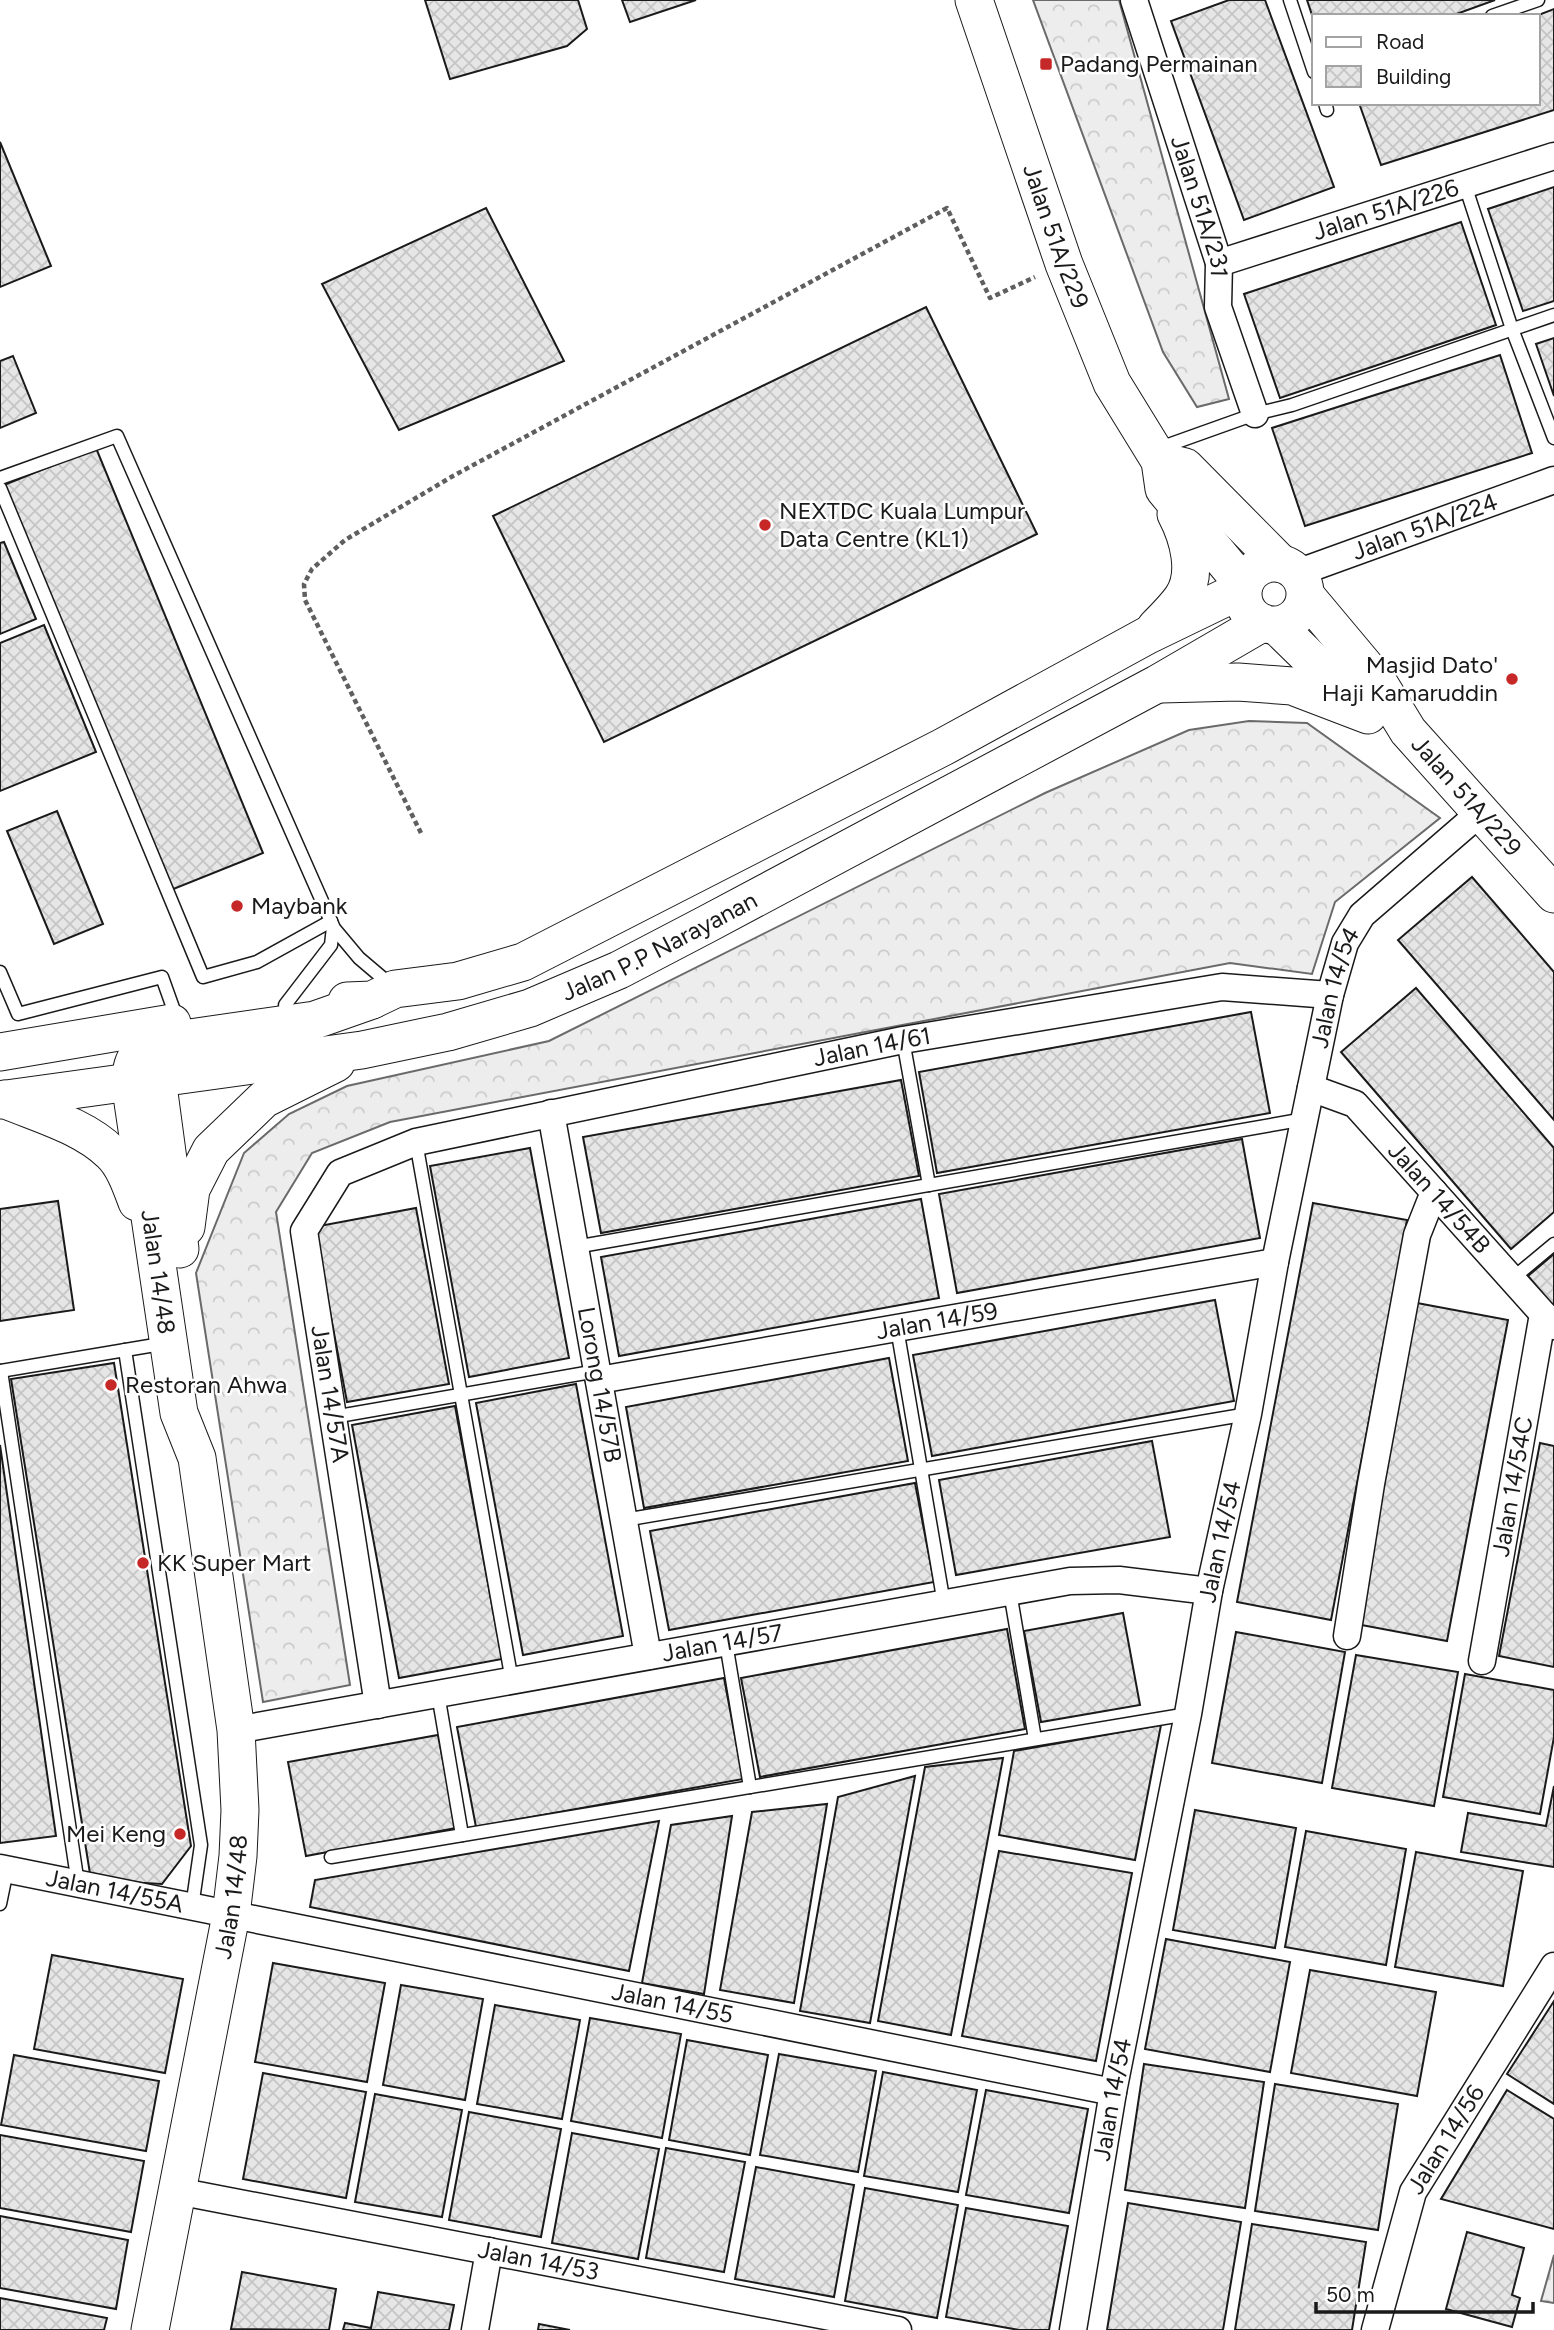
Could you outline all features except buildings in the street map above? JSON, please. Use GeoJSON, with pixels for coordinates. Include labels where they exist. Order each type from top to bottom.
{"type":"FeatureCollection","features":[{"type":"Feature","properties":{"kind":"main road","name":"Jalan 51A/229"},"geometry":{"type":"LineString","coordinates":[[974,0],[1064,264],[1112,383],[1159,467],[1244,587]]}},
{"type":"Feature","properties":{"kind":"main road","name":"Jalan 51A/229"},"geometry":{"type":"LineString","coordinates":[[1159,467],[1185,467],[1294,578],[1378,682],[1408,731],[1554,894]]}},
{"type":"Feature","properties":{"kind":"main road"},"geometry":{"type":"LineString","coordinates":[[1149,635],[1184,596],[1191,563],[1186,534],[1159,467]]}},
{"type":"Feature","properties":{"kind":"main road"},"geometry":{"type":"LineString","coordinates":[[1269,564],[1294,578],[1303,607],[1297,616],[1288,622],[1269,624],[1252,617],[1247,609],[1244,587],[1250,575],[1269,564]]}},
{"type":"Feature","properties":{"kind":"main road","name":"Jalan P.P Narayanan"},"geometry":{"type":"LineString","coordinates":[[6,1051],[285,1005],[384,995],[458,981],[523,962],[943,747],[1149,635],[1244,587]]}},
{"type":"Feature","properties":{"kind":"main road","name":"Jalan 51A/229"},"geometry":{"type":"LineString","coordinates":[[1269,624],[1368,715],[1408,731]]}},
{"type":"Feature","properties":{"kind":"main road","name":"Jalan P.P Narayanan"},"geometry":{"type":"LineString","coordinates":[[2,1099],[142,1071],[362,1049],[448,1032],[530,1008],[618,970],[1269,624]]}},
{"type":"Feature","properties":{"kind":"main road"},"geometry":{"type":"LineString","coordinates":[[1157,684],[1238,682],[1292,687],[1368,715]]}},
{"type":"Feature","properties":{"kind":"main road"},"geometry":{"type":"LineString","coordinates":[[6,1051],[108,1046],[142,1071],[162,1042],[315,1020],[384,995]]}},
{"type":"Feature","properties":{"kind":"main road"},"geometry":{"type":"LineString","coordinates":[[169,1257],[191,1189],[211,1150],[235,1124],[264,1099],[362,1049]]}},
{"type":"Feature","properties":{"kind":"main road","name":"Jalan 14/48"},"geometry":{"type":"LineString","coordinates":[[142,1071],[169,1257],[202,1408],[197,1458]]}},
{"type":"Feature","properties":{"kind":"main road"},"geometry":{"type":"LineString","coordinates":[[2,1099],[92,1138],[113,1155],[169,1257]]}},
{"type":"Feature","properties":{"kind":"main road","name":"Jalan 14/48"},"geometry":{"type":"LineString","coordinates":[[150,2330],[231,1915],[239,1856],[240,1810],[236,1730],[197,1458],[179,1413],[167,1343],[169,1257]]}},
{"type":"Feature","properties":{"kind":"street","name":"Jalan 51A/231"},"geometry":{"type":"LineString","coordinates":[[1134,0],[1219,263],[1219,307],[1255,414]]}},
{"type":"Feature","properties":{"kind":"street","name":"Jalan 51A/226"},"geometry":{"type":"LineString","coordinates":[[1219,263],[1554,156]]}},
{"type":"Feature","properties":{"kind":"street","name":"Jalan 51A/224"},"geometry":{"type":"LineString","coordinates":[[1294,578],[1554,480]]}},
{"type":"Feature","properties":{"kind":"street","name":"Jalan 14/54"},"geometry":{"type":"LineString","coordinates":[[1073,2330],[1113,2092],[1188,1714],[1209,1591],[1248,1414],[1275,1262],[1330,995],[1345,943],[1362,915],[1481,813]]}},
{"type":"Feature","properties":{"kind":"street","name":"Jalan 14/61"},"geometry":{"type":"LineString","coordinates":[[416,1142],[903,1040],[1222,988],[1330,995]]}},
{"type":"Feature","properties":{"kind":"street","name":"Jalan 14/54B"},"geometry":{"type":"LineString","coordinates":[[1311,1088],[1355,1104],[1548,1320]]}},
{"type":"Feature","properties":{"kind":"street","name":"Lorong 14/57B"},"geometry":{"type":"LineString","coordinates":[[551,1112],[648,1656]]}},
{"type":"Feature","properties":{"kind":"street","name":"Jalan 14/57A"},"geometry":{"type":"LineString","coordinates":[[378,1705],[304,1231],[340,1173],[416,1142]]}},
{"type":"Feature","properties":{"kind":"street"},"geometry":{"type":"LineString","coordinates":[[1346,1636],[1417,1235],[1434,1192]]}},
{"type":"Feature","properties":{"kind":"street","name":"Jalan 14/59"},"geometry":{"type":"LineString","coordinates":[[598,1376],[897,1328],[1275,1262]]}},
{"type":"Feature","properties":{"kind":"street","name":"Jalan 14/54C"},"geometry":{"type":"LineString","coordinates":[[1482,1661],[1548,1320]]}},
{"type":"Feature","properties":{"kind":"street","name":"Jalan 14/57"},"geometry":{"type":"LineString","coordinates":[[236,1730],[1070,1581],[1119,1580],[1209,1591]]}},
{"type":"Feature","properties":{"kind":"street","name":"Jalan 14/55A"},"geometry":{"type":"LineString","coordinates":[[3,1869],[231,1915]]}},
{"type":"Feature","properties":{"kind":"street","name":"Jalan 14/55"},"geometry":{"type":"LineString","coordinates":[[231,1915],[1113,2092]]}},
{"type":"Feature","properties":{"kind":"street","name":"Jalan 14/56"},"geometry":{"type":"LineString","coordinates":[[1375,2330],[1413,2192],[1554,1966]]}},
{"type":"Feature","properties":{"kind":"street","name":"Jalan 14/53"},"geometry":{"type":"LineString","coordinates":[[177,2191],[489,2251],[780,2319],[898,2330]]}},
{"type":"Feature","properties":{"kind":"street"},"geometry":{"type":"LineString","coordinates":[[475,2330],[489,2251]]}},
{"type":"Feature","properties":{"kind":"lane"},"geometry":{"type":"LineString","coordinates":[[1290,0],[1312,66]]}},
{"type":"Feature","properties":{"kind":"lane"},"geometry":{"type":"LineString","coordinates":[[1498,14],[1538,0]]}},
{"type":"Feature","properties":{"kind":"lane"},"geometry":{"type":"LineString","coordinates":[[1465,185],[1512,329],[1554,438]]}},
{"type":"Feature","properties":{"kind":"lane"},"geometry":{"type":"LineString","coordinates":[[1159,467],[1255,414],[1292,405],[1554,315]]}},
{"type":"Feature","properties":{"kind":"lane"},"geometry":{"type":"LineString","coordinates":[[0,478],[117,436],[332,924],[384,995]]}},
{"type":"Feature","properties":{"kind":"lane"},"geometry":{"type":"LineString","coordinates":[[0,488],[203,977],[257,962],[332,924]]}},
{"type":"Feature","properties":{"kind":"lane"},"geometry":{"type":"LineString","coordinates":[[285,1005],[331,944],[332,924]]}},
{"type":"Feature","properties":{"kind":"lane"},"geometry":{"type":"LineString","coordinates":[[0,972],[18,1014],[162,977],[179,1022]]}},
{"type":"Feature","properties":{"kind":"lane"},"geometry":{"type":"LineString","coordinates":[[903,1040],[929,1185]]}},
{"type":"Feature","properties":{"kind":"lane"},"geometry":{"type":"LineString","coordinates":[[575,1247],[1305,1119]]}},
{"type":"Feature","properties":{"kind":"lane"},"geometry":{"type":"LineString","coordinates":[[416,1142],[512,1681]]}},
{"type":"Feature","properties":{"kind":"lane"},"geometry":{"type":"LineString","coordinates":[[1512,1279],[1554,1244]]}},
{"type":"Feature","properties":{"kind":"lane"},"geometry":{"type":"LineString","coordinates":[[897,1328],[944,1604]]}},
{"type":"Feature","properties":{"kind":"lane"},"geometry":{"type":"LineString","coordinates":[[78,1884],[0,1371],[167,1343]]}},
{"type":"Feature","properties":{"kind":"lane"},"geometry":{"type":"LineString","coordinates":[[125,1350],[201,1845],[192,1906]]}},
{"type":"Feature","properties":{"kind":"lane"},"geometry":{"type":"LineString","coordinates":[[333,1417],[461,1395],[598,1376]]}},
{"type":"Feature","properties":{"kind":"lane"},"geometry":{"type":"LineString","coordinates":[[624,1520],[1248,1414]]}},
{"type":"Feature","properties":{"kind":"lane"},"geometry":{"type":"LineString","coordinates":[[1010,1592],[1035,1739]]}},
{"type":"Feature","properties":{"kind":"lane"},"geometry":{"type":"LineString","coordinates":[[726,1643],[751,1787]]}},
{"type":"Feature","properties":{"kind":"lane"},"geometry":{"type":"LineString","coordinates":[[438,1694],[462,1835]]}},
{"type":"Feature","properties":{"kind":"lane"},"geometry":{"type":"LineString","coordinates":[[331,1857],[1188,1714]]}},
{"type":"Feature","properties":{"kind":"lane"},"geometry":{"type":"LineString","coordinates":[[0,1904],[3,1869]]}},
{"type":"Feature","properties":{"kind":"path"},"geometry":{"type":"LineString","coordinates":[[421,833],[305,600],[304,584],[317,563],[345,540],[453,476],[947,208],[990,298],[1064,264]]}},
{"type":"Feature","properties":{"kind":"green space"},"geometry":{"type":"Polygon","coordinates":[[[1033,0],[1119,0],[1229,399],[1197,407],[1163,352],[1033,0]]]}},
{"type":"Feature","properties":{"kind":"green space"},"geometry":{"type":"Polygon","coordinates":[[[1249,721],[1307,723],[1440,818],[1335,902],[1312,974],[1230,963],[390,1122],[312,1153],[276,1212],[350,1685],[263,1702],[196,1273],[244,1153],[289,1114],[347,1086],[549,1041],[1045,793],[1189,730],[1249,721]]]}},
{"type":"Feature","properties":{"kind":"green space"},"geometry":{"type":"Polygon","coordinates":[[[1554,2255],[1554,2303],[1541,2301],[1554,2255]]]}},
{"type":"Feature","properties":{"kind":"place","name":"Padang Permainan"},"geometry":{"type":"Point","coordinates":[1046,64]}},
{"type":"Feature","properties":{"kind":"place","name":"NEXTDC Kuala Lumpur Data Centre (KL1)"},"geometry":{"type":"Point","coordinates":[765,525]}},
{"type":"Feature","properties":{"kind":"place","name":"Masjid Dato' Haji Kamaruddin"},"geometry":{"type":"Point","coordinates":[1512,679]}},
{"type":"Feature","properties":{"kind":"place","name":"Maybank"},"geometry":{"type":"Point","coordinates":[237,906]}},
{"type":"Feature","properties":{"kind":"place","name":"Restoran Ahwa"},"geometry":{"type":"Point","coordinates":[111,1385]}},
{"type":"Feature","properties":{"kind":"place","name":"KK Super Mart"},"geometry":{"type":"Point","coordinates":[143,1563]}},
{"type":"Feature","properties":{"kind":"place","name":"Mei Keng"},"geometry":{"type":"Point","coordinates":[180,1834]}}]}
